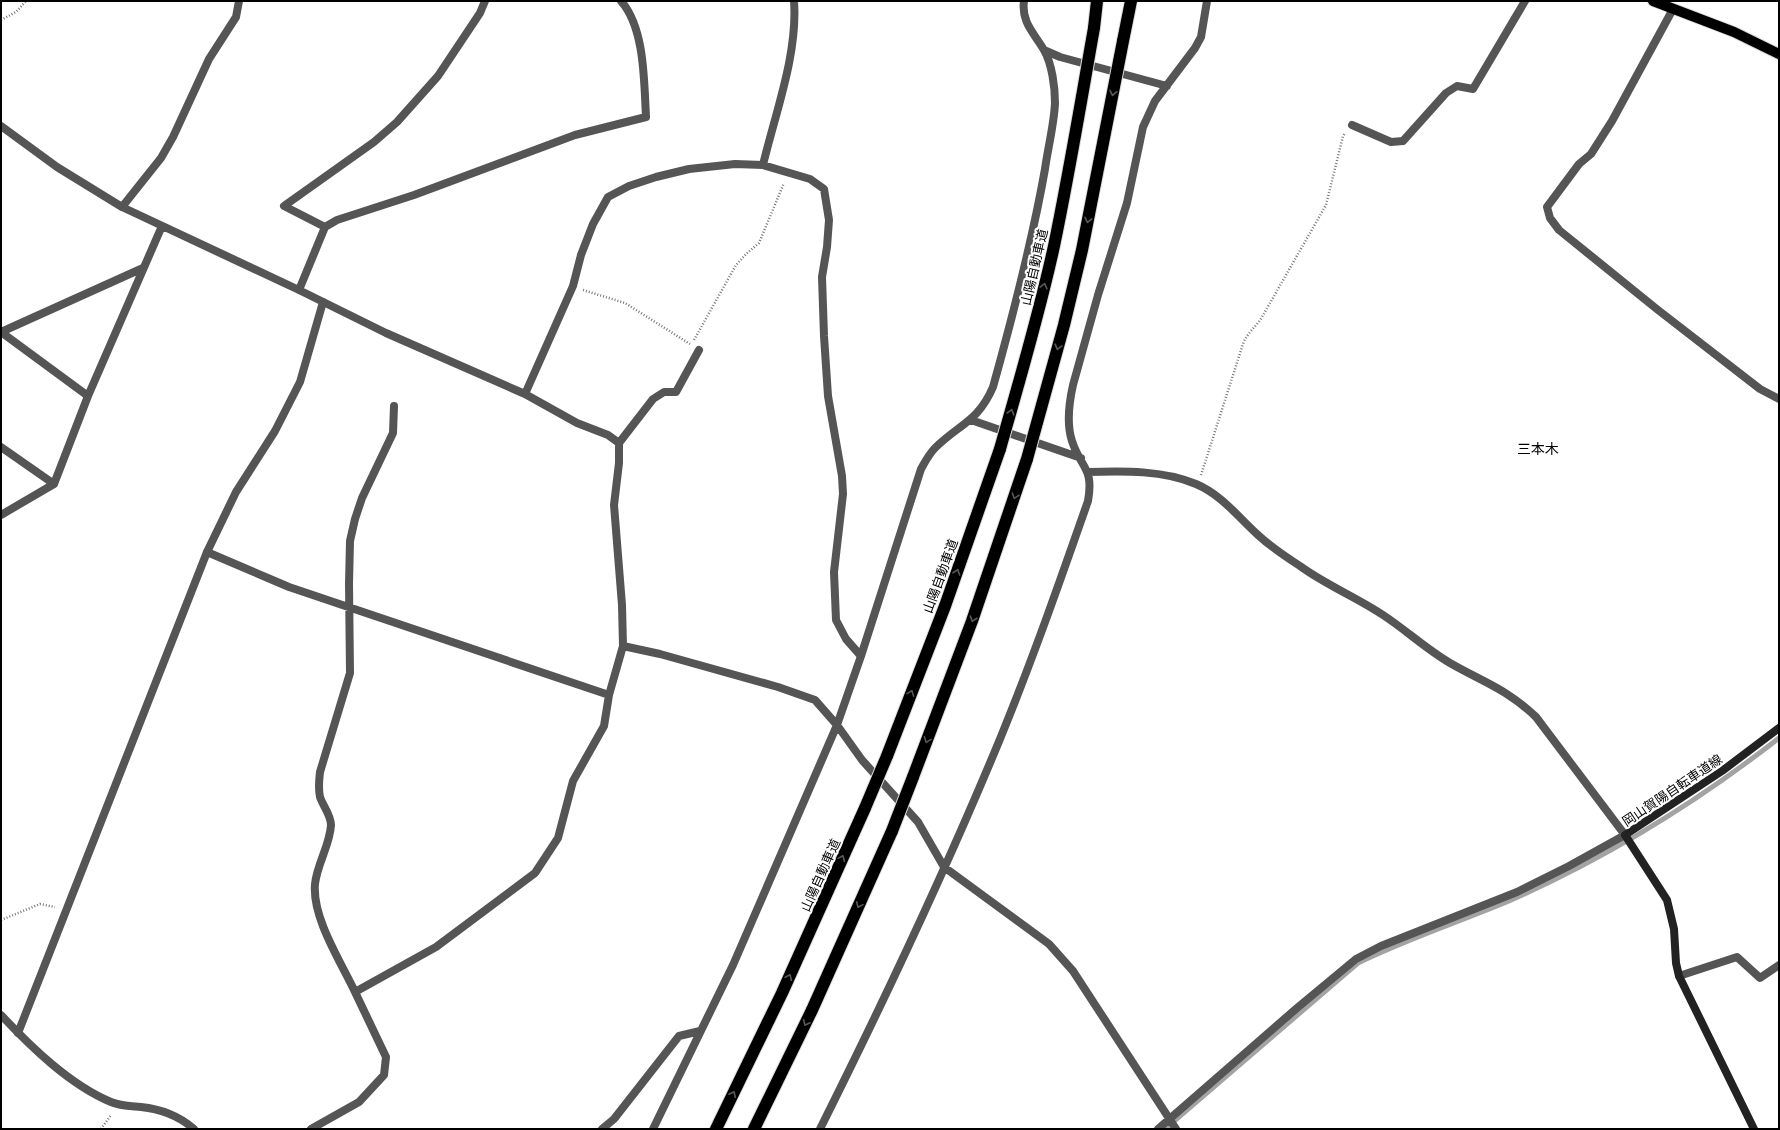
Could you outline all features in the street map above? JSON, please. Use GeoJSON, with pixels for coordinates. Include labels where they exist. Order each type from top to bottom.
{"type":"FeatureCollection","features":[{"type":"Feature","properties":{"kind":"highway"},"geometry":{"type":"LineString","coordinates":[[1089,1],[1090,28]]}},
{"type":"Feature","properties":{"kind":"highway"},"geometry":{"type":"LineString","coordinates":[[1090,28],[1097,1]]}},
{"type":"Feature","properties":{"kind":"highway"},"geometry":{"type":"LineString","coordinates":[[1123,41],[1128,1]]}},
{"type":"Feature","properties":{"kind":"highway"},"geometry":{"type":"LineString","coordinates":[[754,1129],[812,1010],[892,831],[972,621],[1027,459],[1064,325],[1082,250],[1131,1]]}},
{"type":"Feature","properties":{"kind":"highway","name":"山陽自動車道"},"geometry":{"type":"LineString","coordinates":[[716,1129],[782,993],[887,756],[945,606],[1000,449],[1034,329],[1053,247],[1071,162],[1090,28]]}},
{"type":"Feature","properties":{"kind":"main road"},"geometry":{"type":"LineString","coordinates":[[1653,1],[1734,32],[1779,54]]}},
{"type":"Feature","properties":{"kind":"main road","name":"岡山賀陽自転車道線"},"geometry":{"type":"LineString","coordinates":[[1754,1129],[1679,976],[1676,963],[1674,929],[1667,900],[1627,840],[1779,728]]}},
{"type":"Feature","properties":{"kind":"street"},"geometry":{"type":"LineString","coordinates":[[122,207],[161,158],[173,137],[209,59],[236,17],[239,1]]}},
{"type":"Feature","properties":{"kind":"street"},"geometry":{"type":"LineString","coordinates":[[325,228],[284,206],[374,142],[397,122],[438,76],[480,13],[485,1]]}},
{"type":"Feature","properties":{"kind":"street"},"geometry":{"type":"LineString","coordinates":[[299,290],[325,228],[337,220],[414,195],[575,135],[646,117],[642,61],[638,36],[629,10],[621,1]]}},
{"type":"Feature","properties":{"kind":"street"},"geometry":{"type":"LineString","coordinates":[[763,165],[788,69],[794,29],[794,1]]}},
{"type":"Feature","properties":{"kind":"street"},"geometry":{"type":"LineString","coordinates":[[653,1129],[733,965],[768,888],[836,725],[861,656],[921,469],[934,448],[971,420],[985,403],[993,387],[1022,285],[1036,221],[1055,104],[1053,82],[1044,50],[1026,22],[1023,11],[1024,1]]}},
{"type":"Feature","properties":{"kind":"street"},"geometry":{"type":"LineString","coordinates":[[820,1129],[888,989],[944,867],[1000,739],[1049,611],[1088,501],[1091,486],[1088,472],[1072,440],[1070,427],[1070,399],[1073,385],[1127,203],[1143,126],[1155,101],[1190,57],[1201,37],[1206,1]]}},
{"type":"Feature","properties":{"kind":"street"},"geometry":{"type":"LineString","coordinates":[[1352,125],[1391,142],[1403,141],[1446,93],[1457,86],[1473,88],[1525,1]]}},
{"type":"Feature","properties":{"kind":"street"},"geometry":{"type":"LineString","coordinates":[[1673,9],[1608,128],[1592,154],[1579,164],[1548,207],[1550,218],[1559,230],[1658,310],[1760,389],[1779,399]]}},
{"type":"Feature","properties":{"kind":"street"},"geometry":{"type":"LineString","coordinates":[[1044,50],[1060,57],[1167,86]]}},
{"type":"Feature","properties":{"kind":"street"},"geometry":{"type":"LineString","coordinates":[[1,126],[57,167],[122,207],[299,290],[386,333],[525,394],[577,422],[608,435],[619,443]]}},
{"type":"Feature","properties":{"kind":"street"},"geometry":{"type":"LineString","coordinates":[[525,394],[573,286],[581,255],[593,224],[608,197],[636,184],[689,170],[735,164],[763,165],[810,179],[824,189],[829,220],[827,247],[822,277],[824,336],[828,396],[844,494],[834,572],[836,620],[846,639],[861,656]]}},
{"type":"Feature","properties":{"kind":"street"},"geometry":{"type":"LineString","coordinates":[[1,515],[54,484],[88,396],[162,226]]}},
{"type":"Feature","properties":{"kind":"street"},"geometry":{"type":"LineString","coordinates":[[88,396],[1,332],[143,268]]}},
{"type":"Feature","properties":{"kind":"street"},"geometry":{"type":"LineString","coordinates":[[18,1033],[207,552],[236,492],[275,431],[300,382],[323,302]]}},
{"type":"Feature","properties":{"kind":"street"},"geometry":{"type":"LineString","coordinates":[[355,992],[436,947],[535,872],[558,838],[573,781],[604,726],[609,695],[623,646],[622,605],[614,505],[619,463],[619,443],[653,399],[664,392],[676,392],[699,350]]}},
{"type":"Feature","properties":{"kind":"street"},"geometry":{"type":"LineString","coordinates":[[310,1129],[359,1102],[384,1075],[386,1057],[322,922],[317,904],[315,885],[317,869],[329,835],[331,824],[320,798],[318,786],[320,772],[350,673],[350,541],[362,498],[393,433],[394,406]]}},
{"type":"Feature","properties":{"kind":"street"},"geometry":{"type":"LineString","coordinates":[[971,420],[1081,458]]}},
{"type":"Feature","properties":{"kind":"street"},"geometry":{"type":"LineString","coordinates":[[1,447],[54,484]]}},
{"type":"Feature","properties":{"kind":"street"},"geometry":{"type":"LineString","coordinates":[[1088,472],[1124,471],[1163,475],[1180,477],[1198,484],[1230,506],[1258,535],[1308,572],[1385,616],[1450,663],[1520,701],[1536,717],[1627,840],[1569,866],[1517,892],[1381,946],[1356,959],[1296,1008],[1172,1123],[1158,1129]]}},
{"type":"Feature","properties":{"kind":"street"},"geometry":{"type":"LineString","coordinates":[[207,552],[289,587],[609,695]]}},
{"type":"Feature","properties":{"kind":"street"},"geometry":{"type":"LineString","coordinates":[[623,646],[660,654],[778,687],[815,700],[862,760],[918,822],[944,867],[1049,944],[1073,971],[1172,1123]]}},
{"type":"Feature","properties":{"kind":"street"},"geometry":{"type":"LineString","coordinates":[[1679,976],[1737,957],[1760,978],[1779,965]]}},
{"type":"Feature","properties":{"kind":"street"},"geometry":{"type":"LineString","coordinates":[[1,1015],[32,1047],[70,1077],[98,1096],[117,1104],[158,1110],[174,1115],[194,1129]]}},
{"type":"Feature","properties":{"kind":"street"},"geometry":{"type":"LineString","coordinates":[[602,1129],[614,1119],[679,1036],[700,1031]]}},
{"type":"Feature","properties":{"kind":"path"},"geometry":{"type":"LineString","coordinates":[[1,20],[16,12],[26,1]]}},
{"type":"Feature","properties":{"kind":"path"},"geometry":{"type":"LineString","coordinates":[[1198,484],[1244,340],[1262,317],[1326,205],[1343,136],[1352,125]]}},
{"type":"Feature","properties":{"kind":"path"},"geometry":{"type":"LineString","coordinates":[[699,350],[693,340],[736,264],[759,243],[788,173]]}},
{"type":"Feature","properties":{"kind":"path"},"geometry":{"type":"LineString","coordinates":[[573,286],[625,304],[699,350]]}},
{"type":"Feature","properties":{"kind":"path"},"geometry":{"type":"LineString","coordinates":[[1,920],[40,904],[52,906],[66,912]]}},
{"type":"Feature","properties":{"kind":"path"},"geometry":{"type":"LineString","coordinates":[[101,1129],[117,1104]]}},
{"type":"Feature","properties":{"kind":"waterway"},"geometry":{"type":"LineString","coordinates":[[1165,1129],[1358,963],[1414,938],[1509,901],[1580,867],[1683,807],[1748,762],[1779,738]]}},
{"type":"Feature","properties":{"kind":"district","name":"三本木"},"geometry":{"type":"Point","coordinates":[1538,449]}}]}
